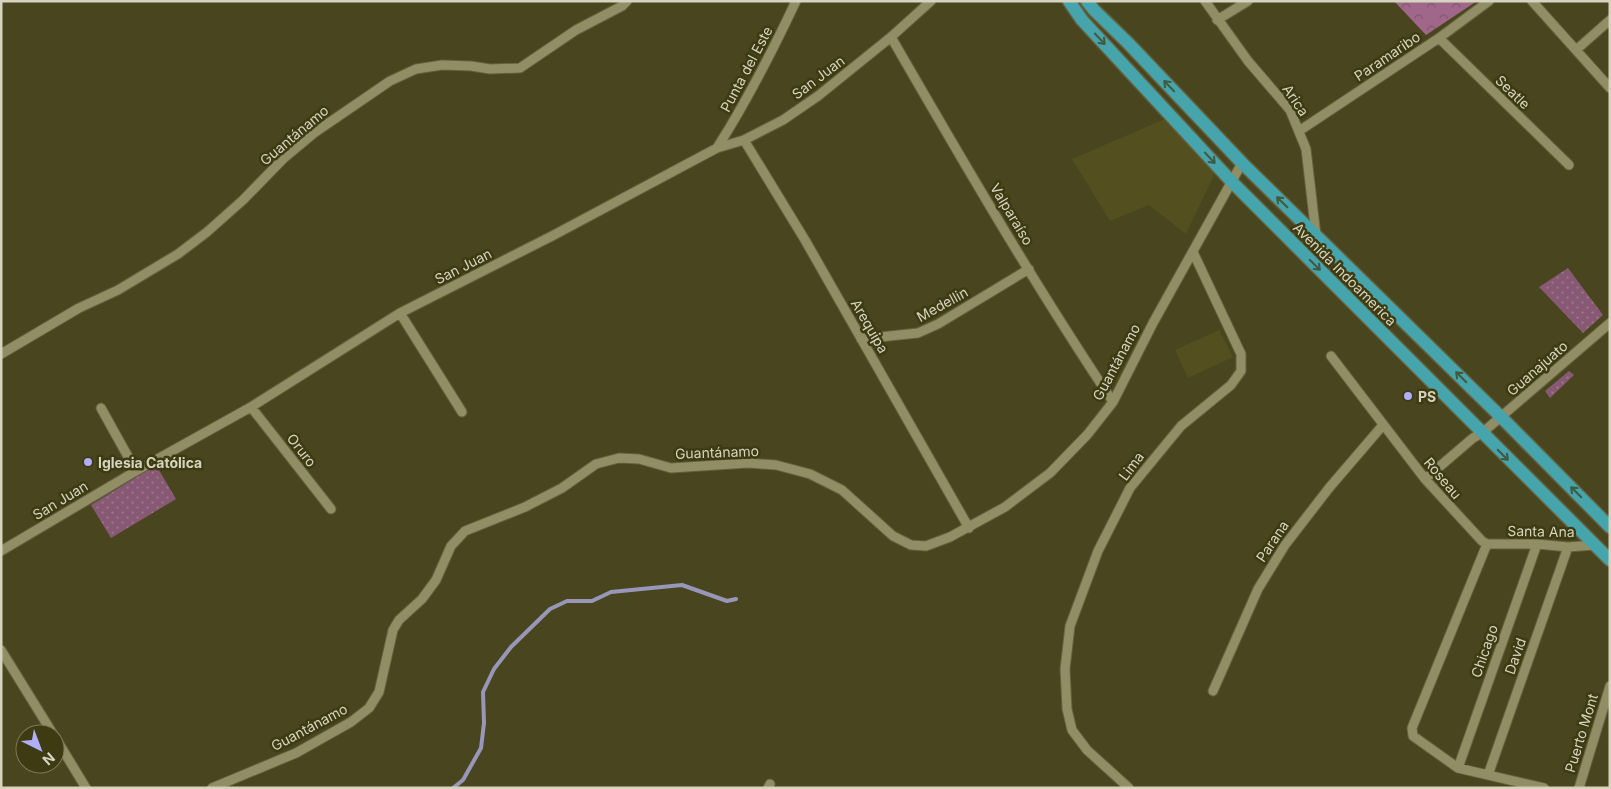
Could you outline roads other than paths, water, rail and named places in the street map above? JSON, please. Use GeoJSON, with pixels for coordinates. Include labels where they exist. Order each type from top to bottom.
{"type":"FeatureCollection","features":[{"type":"Feature","properties":{"kind":"main road","name":"Avenida Indoamerica"},"geometry":{"type":"LineString","coordinates":[[1069,1],[1082,20],[1231,181],[1610,560]]}},
{"type":"Feature","properties":{"kind":"main road","name":"Avenida Indoamerica"},"geometry":{"type":"LineString","coordinates":[[1087,1],[1242,163],[1501,417],[1610,527]]}},
{"type":"Feature","properties":{"kind":"street","name":"Guantánamo"},"geometry":{"type":"LineString","coordinates":[[1,354],[79,308],[118,290],[178,254],[207,232],[243,200],[284,158],[351,107],[390,81],[416,69],[442,65],[471,66],[490,70],[520,68],[576,30],[622,6],[627,1]]}},
{"type":"Feature","properties":{"kind":"street","name":"Punta del Este"},"geometry":{"type":"LineString","coordinates":[[717,148],[764,67],[796,1]]}},
{"type":"Feature","properties":{"kind":"street","name":"San Juan"},"geometry":{"type":"LineString","coordinates":[[1,551],[136,471],[251,407],[400,313],[552,236],[717,148],[744,140],[783,120],[818,96],[932,1]]}},
{"type":"Feature","properties":{"kind":"street","name":"Arica"},"geometry":{"type":"LineString","coordinates":[[1205,1],[1248,61],[1290,110],[1306,149],[1316,235]]}},
{"type":"Feature","properties":{"kind":"street"},"geometry":{"type":"LineString","coordinates":[[1217,20],[1248,1]]}},
{"type":"Feature","properties":{"kind":"street","name":"Paramaribo"},"geometry":{"type":"LineString","coordinates":[[1299,131],[1439,38],[1489,1]]}},
{"type":"Feature","properties":{"kind":"street"},"geometry":{"type":"LineString","coordinates":[[1532,1],[1610,88]]}},
{"type":"Feature","properties":{"kind":"street"},"geometry":{"type":"LineString","coordinates":[[1576,50],[1610,20]]}},
{"type":"Feature","properties":{"kind":"street","name":"Valparaíso"},"geometry":{"type":"LineString","coordinates":[[891,37],[1029,269],[1113,402]]}},
{"type":"Feature","properties":{"kind":"street","name":"Seatle"},"geometry":{"type":"LineString","coordinates":[[1439,38],[1569,165]]}},
{"type":"Feature","properties":{"kind":"street","name":"Arequipa"},"geometry":{"type":"LineString","coordinates":[[744,140],[805,240],[969,528]]}},
{"type":"Feature","properties":{"kind":"street","name":"Guantánamo"},"geometry":{"type":"LineString","coordinates":[[212,788],[296,753],[351,722],[369,708],[379,692],[393,630],[399,620],[422,598],[436,580],[451,546],[465,531],[525,507],[562,488],[596,464],[619,458],[638,460],[671,468],[748,463],[776,465],[810,474],[842,490],[893,536],[911,545],[926,546],[969,528],[1005,507],[1050,473],[1087,435],[1113,402],[1153,323],[1242,163]]}},
{"type":"Feature","properties":{"kind":"street","name":"Lima"},"geometry":{"type":"LineString","coordinates":[[1130,788],[1087,750],[1072,730],[1067,709],[1065,669],[1070,626],[1098,551],[1130,488],[1181,426],[1231,385],[1241,371],[1241,354],[1193,252]]}},
{"type":"Feature","properties":{"kind":"street","name":"Medellin"},"geometry":{"type":"LineString","coordinates":[[861,339],[918,333],[938,324],[1029,269]]}},
{"type":"Feature","properties":{"kind":"street"},"geometry":{"type":"LineString","coordinates":[[400,313],[462,412]]}},
{"type":"Feature","properties":{"kind":"street","name":"Guanajuato"},"geometry":{"type":"LineString","coordinates":[[1425,479],[1610,324]]}},
{"type":"Feature","properties":{"kind":"street","name":"Roseau"},"geometry":{"type":"LineString","coordinates":[[1331,356],[1425,479],[1487,544]]}},
{"type":"Feature","properties":{"kind":"street","name":"Oruro"},"geometry":{"type":"LineString","coordinates":[[251,407],[331,509]]}},
{"type":"Feature","properties":{"kind":"street"},"geometry":{"type":"LineString","coordinates":[[101,408],[136,471]]}},
{"type":"Feature","properties":{"kind":"street","name":"Parana"},"geometry":{"type":"LineString","coordinates":[[1212,691],[1258,589],[1285,544],[1329,488],[1384,425]]}},
{"type":"Feature","properties":{"kind":"street"},"geometry":{"type":"LineString","coordinates":[[1487,544],[1412,728],[1413,736],[1458,768],[1544,788]]}},
{"type":"Feature","properties":{"kind":"street","name":"Santa Ana"},"geometry":{"type":"LineString","coordinates":[[1487,544],[1537,544],[1568,547],[1595,545]]}},
{"type":"Feature","properties":{"kind":"street","name":"Chicago"},"geometry":{"type":"LineString","coordinates":[[1458,768],[1537,544]]}},
{"type":"Feature","properties":{"kind":"street","name":"David"},"geometry":{"type":"LineString","coordinates":[[1488,774],[1568,547]]}},
{"type":"Feature","properties":{"kind":"street"},"geometry":{"type":"LineString","coordinates":[[1,650],[47,724]]}},
{"type":"Feature","properties":{"kind":"street","name":"Puerto Mont"},"geometry":{"type":"LineString","coordinates":[[1579,788],[1610,686]]}},
{"type":"Feature","properties":{"kind":"street"},"geometry":{"type":"LineString","coordinates":[[65,753],[86,788]]}},
{"type":"Feature","properties":{"kind":"waterway"},"geometry":{"type":"LineString","coordinates":[[453,788],[463,780],[481,748],[484,723],[483,692],[494,669],[511,647],[550,609],[567,601],[592,601],[611,592],[682,585],[727,601],[736,599]]}},
{"type":"Feature","properties":{"kind":"place","name":"PS"},"geometry":{"type":"Point","coordinates":[1408,396]}},
{"type":"Feature","properties":{"kind":"place","name":"Iglesia Católica"},"geometry":{"type":"Point","coordinates":[88,462]}}]}
